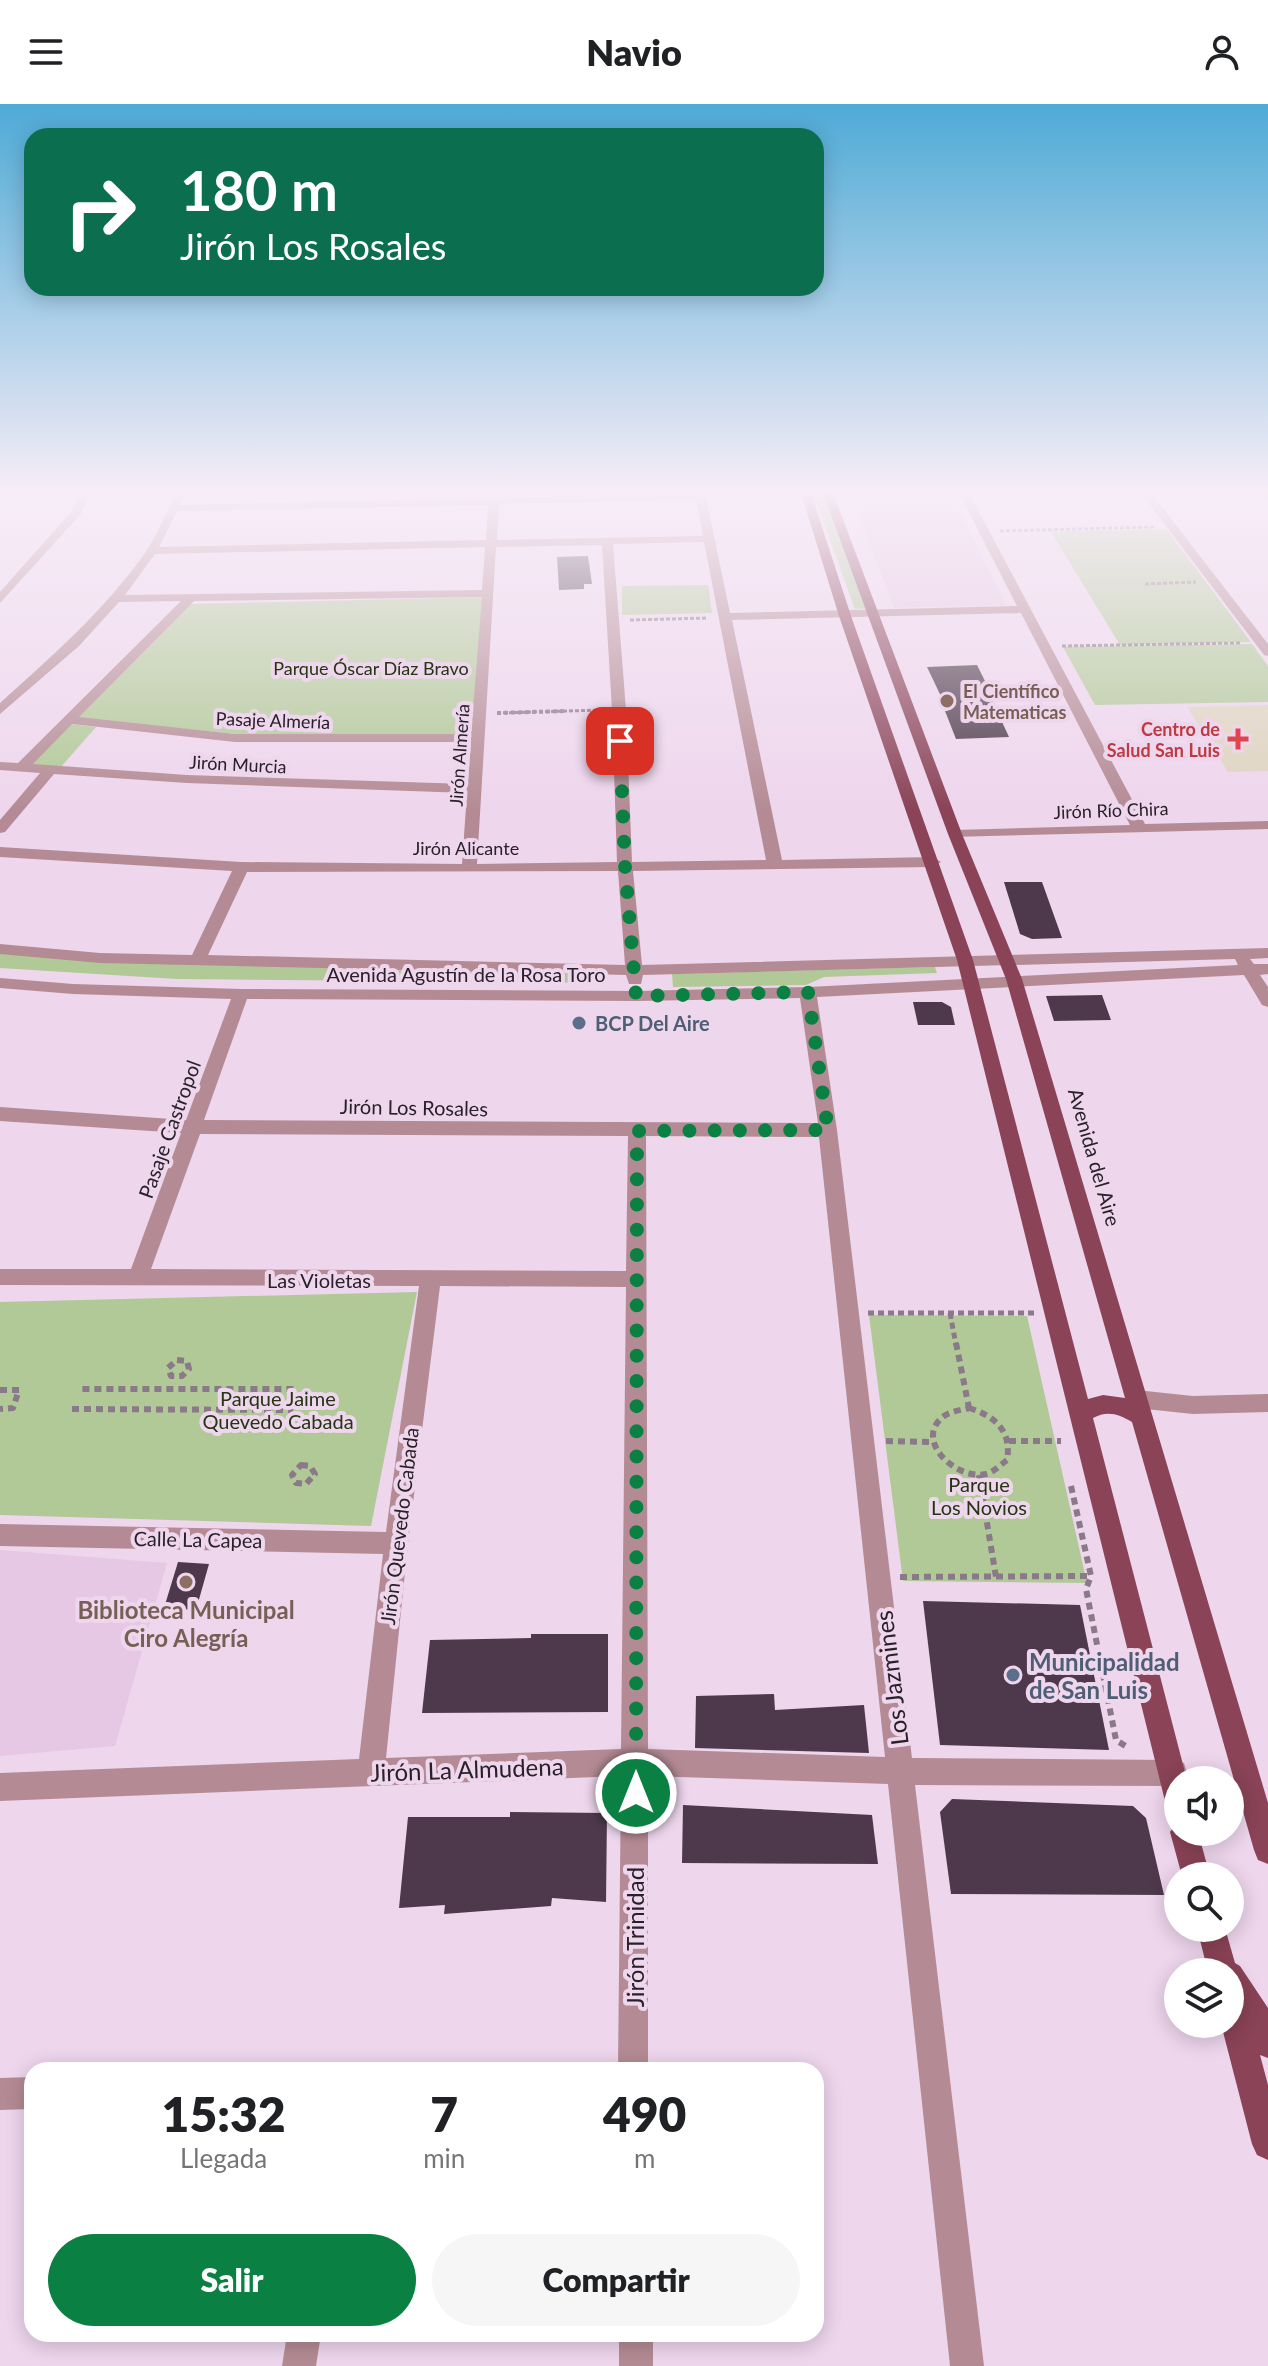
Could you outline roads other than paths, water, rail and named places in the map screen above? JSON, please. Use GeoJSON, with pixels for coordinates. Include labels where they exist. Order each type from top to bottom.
{"type":"FeatureCollection","features":[{"type":"Feature","properties":{"kind":"main road"},"geometry":{"type":"LineString","coordinates":[[839,599],[933,862],[965,962],[1171,1766]]}},
{"type":"Feature","properties":{"kind":"main road","name":"Avenida del Aire"},"geometry":{"type":"LineString","coordinates":[[867,599],[955,834],[1014,979],[1268,1850]]}},
{"type":"Feature","properties":{"kind":"main road"},"geometry":{"type":"LineString","coordinates":[[1080,1415],[1093,1405],[1105,1402],[1139,1408]]}},
{"type":"Feature","properties":{"kind":"main road"},"geometry":{"type":"LineString","coordinates":[[1244,1996],[1268,2043]]}},
{"type":"Feature","properties":{"kind":"main road"},"geometry":{"type":"LineString","coordinates":[[1240,2038],[1268,2144]]}},
{"type":"Feature","properties":{"kind":"street"},"geometry":{"type":"LineString","coordinates":[[0,710],[75,643],[116,599],[212,599]]}},
{"type":"Feature","properties":{"kind":"street"},"geometry":{"type":"LineString","coordinates":[[21,768],[190,599]]}},
{"type":"Feature","properties":{"kind":"street","name":"Jirón Almería"},"geometry":{"type":"LineString","coordinates":[[469,869],[488,599]]}},
{"type":"Feature","properties":{"kind":"street"},"geometry":{"type":"LineString","coordinates":[[611,599],[625,866],[636,996]]}},
{"type":"Feature","properties":{"kind":"street"},"geometry":{"type":"LineString","coordinates":[[721,599],[775,865]]}},
{"type":"Feature","properties":{"kind":"street"},"geometry":{"type":"LineString","coordinates":[[1019,599],[1140,829]]}},
{"type":"Feature","properties":{"kind":"street"},"geometry":{"type":"LineString","coordinates":[[1226,599],[1264,647]]}},
{"type":"Feature","properties":{"kind":"street"},"geometry":{"type":"LineString","coordinates":[[725,617],[873,616],[1024,609]]}},
{"type":"Feature","properties":{"kind":"street","name":"Pasaje Almería"},"geometry":{"type":"LineString","coordinates":[[68,720],[235,738],[478,738]]}},
{"type":"Feature","properties":{"kind":"street","name":"Jirón Murcia"},"geometry":{"type":"LineString","coordinates":[[0,766],[313,785],[475,789]]}},
{"type":"Feature","properties":{"kind":"street"},"geometry":{"type":"LineString","coordinates":[[0,829],[50,770]]}},
{"type":"Feature","properties":{"kind":"street","name":"Jirón Río Chira"},"geometry":{"type":"LineString","coordinates":[[955,834],[1268,825]]}},
{"type":"Feature","properties":{"kind":"street","name":"Jirón Alicante"},"geometry":{"type":"LineString","coordinates":[[0,852],[241,867],[469,869],[933,862]]}},
{"type":"Feature","properties":{"kind":"street"},"geometry":{"type":"LineString","coordinates":[[198,960],[241,867]]}},
{"type":"Feature","properties":{"kind":"street","name":"Avenida Agustín de la Rosa Toro"},"geometry":{"type":"LineString","coordinates":[[0,949],[100,958],[634,970],[1268,953]]}},
{"type":"Feature","properties":{"kind":"street"},"geometry":{"type":"LineString","coordinates":[[1238,954],[1268,1001]]}},
{"type":"Feature","properties":{"kind":"street","name":"Avenida Agustín de la Rosa Toro"},"geometry":{"type":"LineString","coordinates":[[0,983],[73,989],[241,994],[636,996],[808,992],[965,962],[1014,979],[1268,969]]}},
{"type":"Feature","properties":{"kind":"street","name":"Los Jazmines"},"geometry":{"type":"LineString","coordinates":[[808,992],[828,1130],[967,2366]]}},
{"type":"Feature","properties":{"kind":"street","name":"Pasaje Castropol"},"geometry":{"type":"LineString","coordinates":[[138,1278],[241,994]]}},
{"type":"Feature","properties":{"kind":"street","name":"Jirón Los Rosales"},"geometry":{"type":"LineString","coordinates":[[0,1114],[193,1127],[828,1130]]}},
{"type":"Feature","properties":{"kind":"street","name":"Jirón Trinidad"},"geometry":{"type":"LineString","coordinates":[[633,2062],[637,1131]]}},
{"type":"Feature","properties":{"kind":"street","name":"Las Violetas"},"geometry":{"type":"LineString","coordinates":[[0,1277],[430,1281],[637,1279]]}},
{"type":"Feature","properties":{"kind":"street","name":"Jirón Quevedo Cabada"},"geometry":{"type":"LineString","coordinates":[[371,1773],[396,1543],[430,1281]]}},
{"type":"Feature","properties":{"kind":"street"},"geometry":{"type":"LineString","coordinates":[[1139,1408],[1268,1403]]}},
{"type":"Feature","properties":{"kind":"street","name":"Calle La Capea"},"geometry":{"type":"LineString","coordinates":[[0,1535],[396,1543]]}},
{"type":"Feature","properties":{"kind":"street","name":"Jirón La Almudena"},"geometry":{"type":"LineString","coordinates":[[0,1787],[636,1762],[1000,1774],[1135,1773],[1164,1781]]}},
{"type":"Feature","properties":{"kind":"street"},"geometry":{"type":"LineString","coordinates":[[0,2094],[24,2093]]}},
{"type":"Feature","properties":{"kind":"street"},"geometry":{"type":"LineString","coordinates":[[299,2366],[303,2342]]}},
{"type":"Feature","properties":{"kind":"street"},"geometry":{"type":"LineString","coordinates":[[636,2342],[636,2366]]}},
{"type":"Feature","properties":{"kind":"place","name":"El Científico Matematicas"},"geometry":{"type":"Point","coordinates":[947,701]}},
{"type":"Feature","properties":{"kind":"place","name":"Centro de Salud San Luis"},"geometry":{"type":"Point","coordinates":[1238,739]}},
{"type":"Feature","properties":{"kind":"place","name":"BCP Del Aire"},"geometry":{"type":"Point","coordinates":[579,1023]}},
{"type":"Feature","properties":{"kind":"place","name":"Biblioteca Municipal Ciro Alegría"},"geometry":{"type":"Point","coordinates":[186,1582]}},
{"type":"Feature","properties":{"kind":"place","name":"Municipalidad de San Luis"},"geometry":{"type":"Point","coordinates":[1013,1675]}},
{"type":"Feature","properties":{"kind":"park label","name":"Parque Óscar Díaz Bravo"},"geometry":{"type":"Point","coordinates":[371,668]}},
{"type":"Feature","properties":{"kind":"park label","name":"Parque Jaime Quevedo Cabada"},"geometry":{"type":"Point","coordinates":[278,1410]}},
{"type":"Feature","properties":{"kind":"park label","name":"Parque Los Novios"},"geometry":{"type":"Point","coordinates":[979,1496]}}]}
